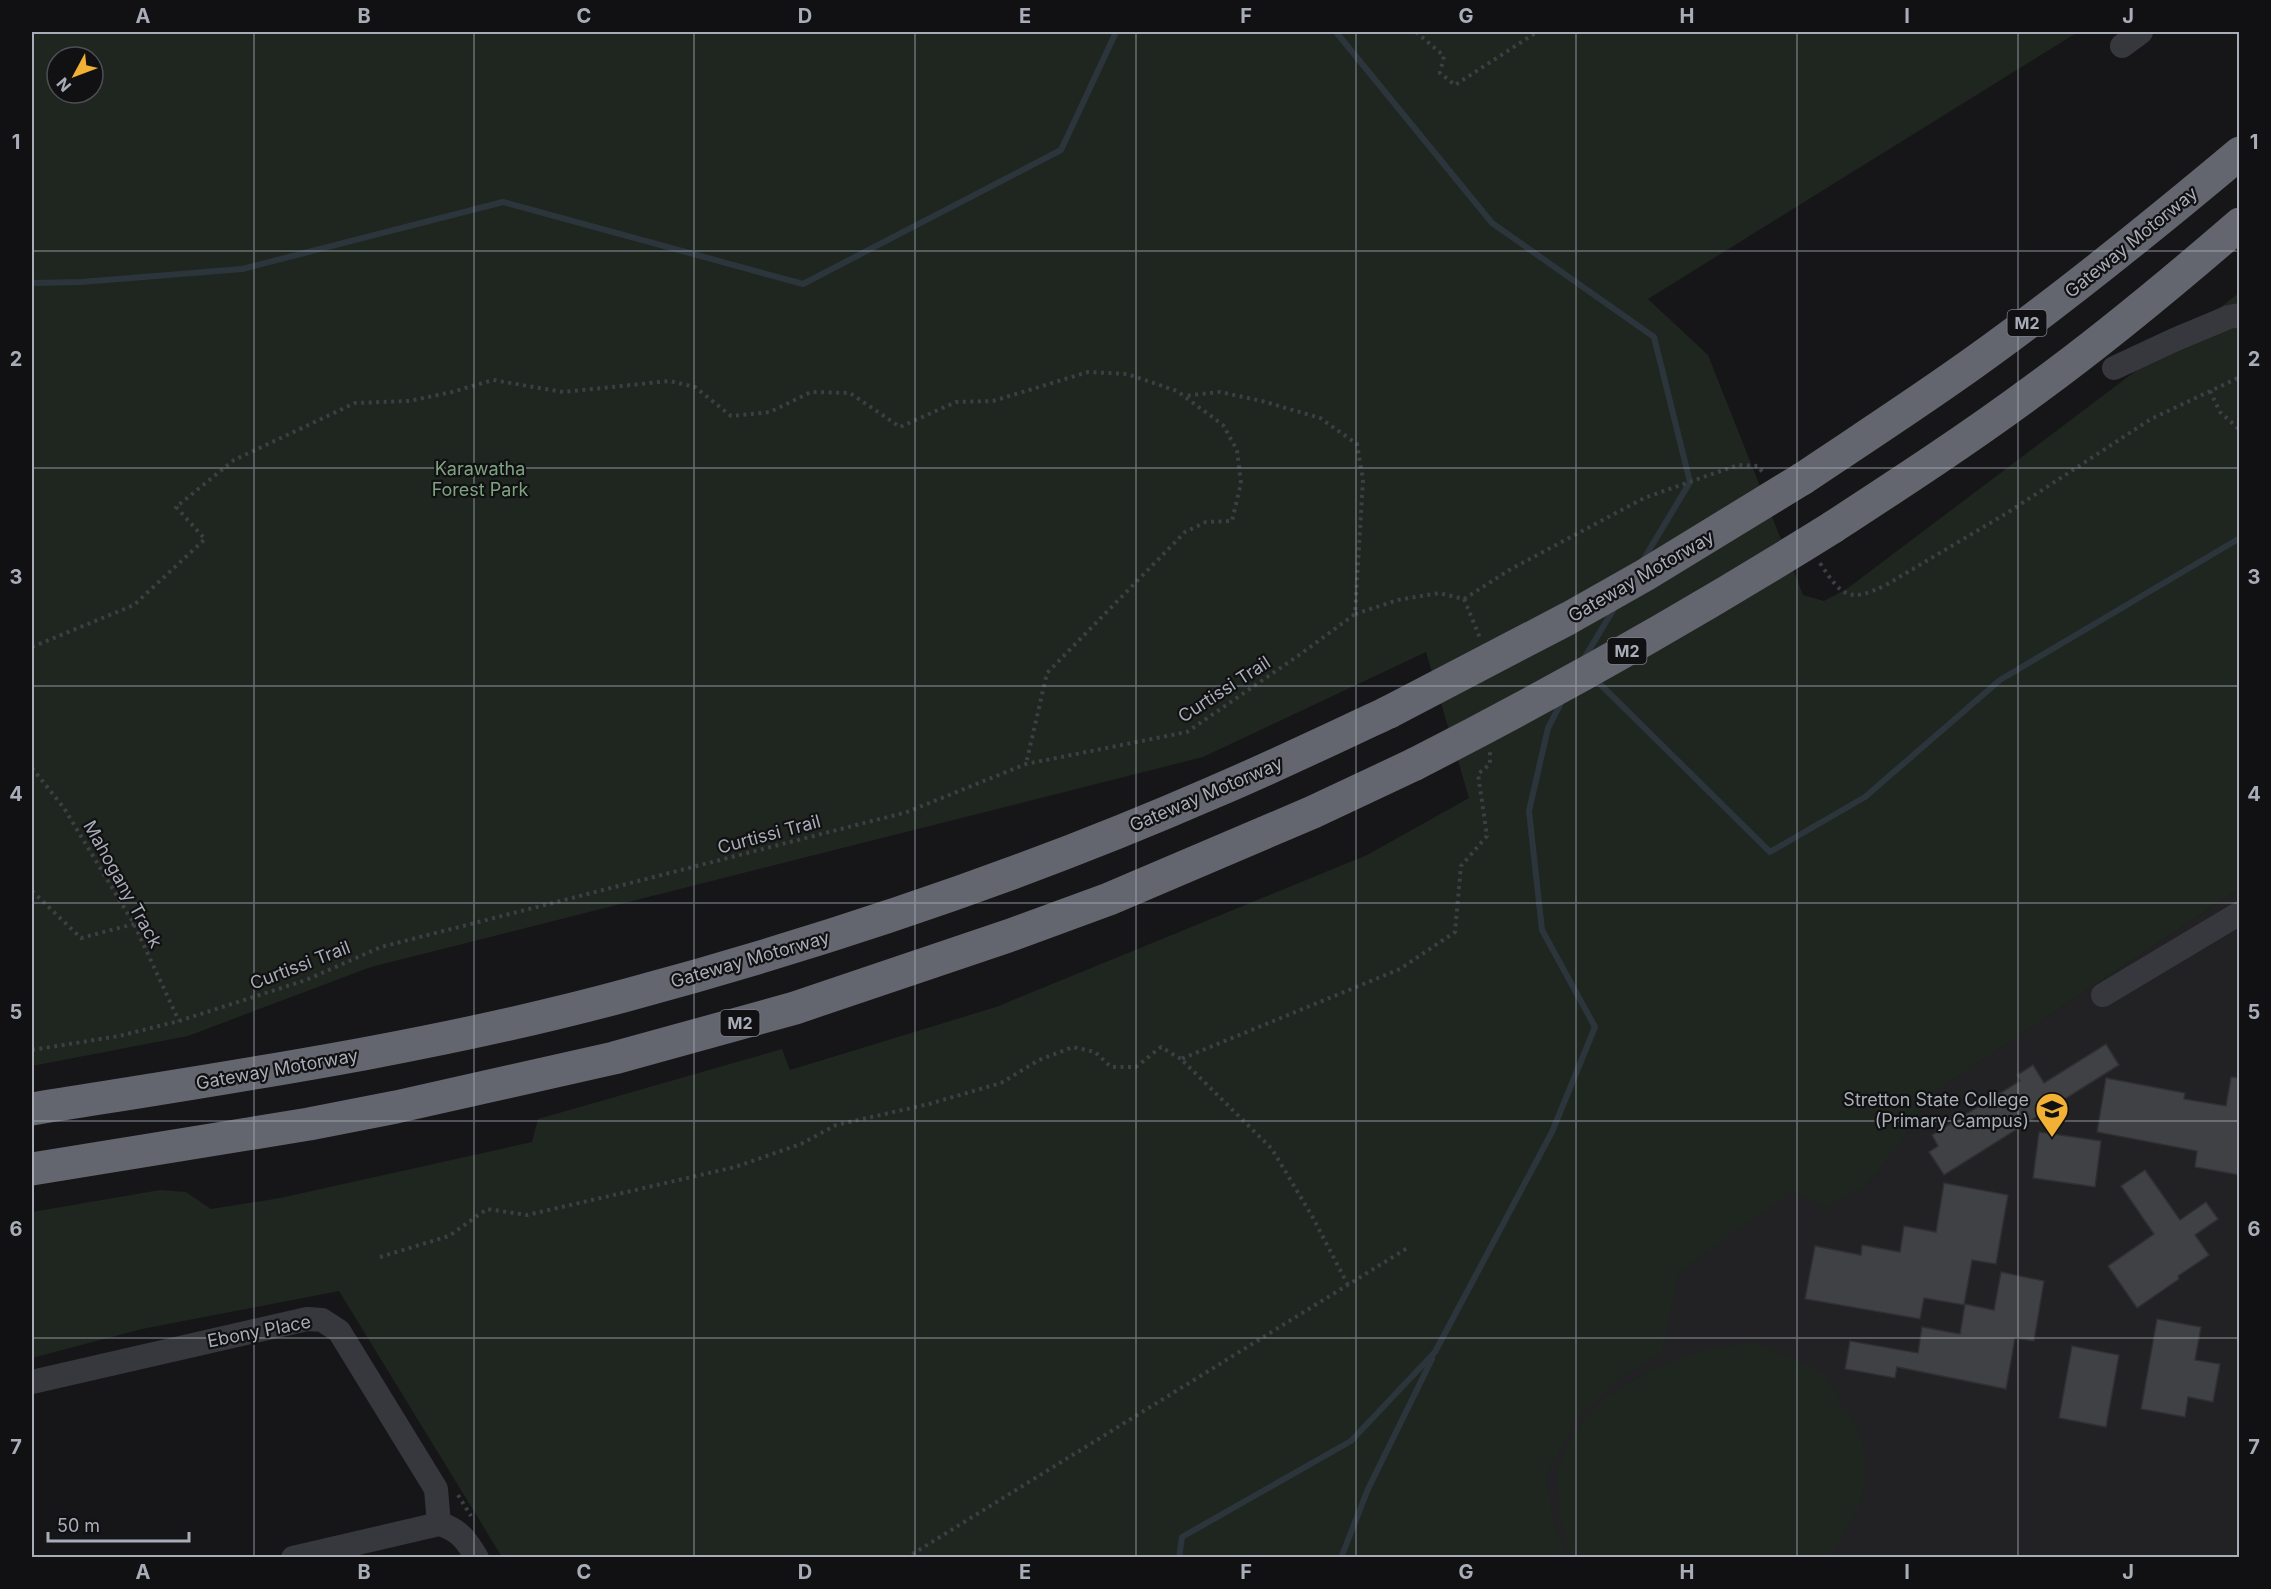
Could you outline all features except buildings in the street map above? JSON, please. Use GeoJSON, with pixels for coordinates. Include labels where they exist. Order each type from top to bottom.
{"type":"FeatureCollection","features":[{"type":"Feature","properties":{"kind":"highway","name":"Gateway Motorway"},"geometry":{"type":"LineString","coordinates":[[32,1109],[345,1058],[471,1032],[625,996],[896,914],[1045,860],[1212,793],[1389,712],[1626,586],[1718,531],[1897,416],[2001,342],[2104,264],[2240,153]]}},
{"type":"Feature","properties":{"kind":"highway","name":"M2"},"geometry":{"type":"LineString","coordinates":[[32,1169],[309,1124],[407,1105],[614,1058],[795,1008],[1008,936],[1109,899],[1313,812],[1414,764],[1603,665],[1833,528],[1975,433],[2039,387],[2141,308],[2240,224]]}},
{"type":"Feature","properties":{"kind":"street"},"geometry":{"type":"LineString","coordinates":[[2114,368],[2174,340],[2229,317],[2240,315]]}},
{"type":"Feature","properties":{"kind":"street"},"geometry":{"type":"LineString","coordinates":[[2103,994],[2240,913]]}},
{"type":"Feature","properties":{"kind":"street","name":"Ebony Place"},"geometry":{"type":"LineString","coordinates":[[32,1382],[306,1319],[322,1320],[339,1331],[436,1489],[440,1524]]}},
{"type":"Feature","properties":{"kind":"street"},"geometry":{"type":"LineString","coordinates":[[293,1557],[440,1524],[451,1527],[465,1538],[477,1557]]}},
{"type":"Feature","properties":{"kind":"path"},"geometry":{"type":"LineString","coordinates":[[1416,32],[1444,57],[1440,73],[1455,85],[1537,32]]}},
{"type":"Feature","properties":{"kind":"path"},"geometry":{"type":"LineString","coordinates":[[32,647],[134,605],[205,538],[176,507],[234,460],[355,403],[410,401],[452,393],[493,380],[563,392],[670,381],[695,387],[731,416],[770,412],[811,392],[850,393],[900,427],[956,402],[993,401],[1088,372],[1127,374],[1177,391],[1223,425],[1237,450],[1241,483],[1232,521],[1206,522],[1185,532],[1047,672],[1026,764]]}},
{"type":"Feature","properties":{"kind":"path"},"geometry":{"type":"LineString","coordinates":[[1886,585],[2007,513],[2151,419],[2240,377]]}},
{"type":"Feature","properties":{"kind":"path"},"geometry":{"type":"LineString","coordinates":[[2210,391],[2220,412],[2240,430]]}},
{"type":"Feature","properties":{"kind":"path"},"geometry":{"type":"LineString","coordinates":[[1183,396],[1220,392],[1262,400],[1320,418],[1357,444],[1363,480],[1354,614]]}},
{"type":"Feature","properties":{"kind":"path","name":"Curtissi Trail"},"geometry":{"type":"LineString","coordinates":[[32,1050],[119,1036],[179,1021],[306,980],[381,947],[907,812],[1026,764],[1187,732],[1302,653],[1354,614],[1398,600],[1440,593],[1464,599],[1481,641]]}},
{"type":"Feature","properties":{"kind":"path"},"geometry":{"type":"LineString","coordinates":[[1181,1059],[1401,969],[1455,932],[1461,866],[1487,836],[1478,774],[1490,764],[1489,742]]}},
{"type":"Feature","properties":{"kind":"path","name":"Mahogany Track"},"geometry":{"type":"LineString","coordinates":[[32,768],[64,808],[134,924],[179,1021]]}},
{"type":"Feature","properties":{"kind":"path"},"geometry":{"type":"LineString","coordinates":[[32,891],[81,938],[134,924]]}},
{"type":"Feature","properties":{"kind":"path"},"geometry":{"type":"LineString","coordinates":[[380,1257],[450,1236],[487,1209],[527,1215],[735,1167],[801,1144],[836,1125],[929,1104],[1001,1083],[1039,1060],[1073,1047],[1095,1052],[1111,1067],[1136,1067],[1161,1047],[1181,1059],[1272,1149],[1312,1216],[1348,1285]]}},
{"type":"Feature","properties":{"kind":"path"},"geometry":{"type":"LineString","coordinates":[[906,1557],[1409,1247]]}},
{"type":"Feature","properties":{"kind":"path"},"geometry":{"type":"LineString","coordinates":[[458,1494],[476,1524]]}},
{"type":"Feature","properties":{"kind":"shaded area","name":"Stretton State College (Primary Campus)"},"geometry":{"type":"Polygon","coordinates":[[[2239,889],[2239,1557],[1478,1557],[1490,1386],[2239,889]]]}},
{"type":"Feature","properties":{"kind":"green space","name":"Karawatha Forest Park"},"geometry":{"type":"Polygon","coordinates":[[[32,32],[2078,32],[1648,299],[1708,355],[1803,595],[1824,601],[1848,588],[2239,293],[2239,889],[1931,1094],[1899,1145],[1865,1185],[1827,1208],[1791,1192],[1678,1273],[1662,1353],[1616,1380],[1577,1419],[1546,1475],[1555,1530],[1568,1557],[502,1557],[339,1291],[142,1329],[32,1358],[32,1212],[160,1190],[186,1192],[211,1209],[280,1198],[532,1142],[538,1119],[782,1049],[790,1070],[996,1007],[1367,855],[1469,798],[1426,652],[1203,757],[371,967],[188,1036],[32,1066],[32,32]]]}},
{"type":"Feature","properties":{"kind":"green space"},"geometry":{"type":"Polygon","coordinates":[[[1753,1342],[1825,1375],[1856,1426],[1863,1444],[1866,1477],[1860,1506],[1830,1557],[1571,1557],[1559,1511],[1557,1469],[1578,1427],[1608,1395],[1650,1371],[1698,1351],[1753,1342]]]}},
{"type":"Feature","properties":{"kind":"waterway"},"geometry":{"type":"LineString","coordinates":[[32,283],[81,282],[242,269],[503,202],[803,284],[1061,150],[1116,32]]}},
{"type":"Feature","properties":{"kind":"waterway"},"geometry":{"type":"LineString","coordinates":[[1336,32],[1492,223],[1654,337],[1690,482],[1642,562]]}},
{"type":"Feature","properties":{"kind":"waterway"},"geometry":{"type":"LineString","coordinates":[[1595,679],[1770,852],[1865,797],[2000,680],[2240,538]]}},
{"type":"Feature","properties":{"kind":"waterway"},"geometry":{"type":"LineString","coordinates":[[1583,660],[1615,607]]}},
{"type":"Feature","properties":{"kind":"waterway"},"geometry":{"type":"LineString","coordinates":[[1179,1558],[1182,1537],[1351,1441],[1435,1352],[1552,1132],[1595,1027],[1542,930],[1529,811],[1548,728],[1562,701]]}},
{"type":"Feature","properties":{"kind":"waterway"},"geometry":{"type":"LineString","coordinates":[[1341,1558],[1368,1489],[1432,1359]]}},
{"type":"Feature","properties":{"kind":"place","name":"Stretton State College (Primary Campus)"},"geometry":{"type":"Point","coordinates":[2052,1138]}}]}
